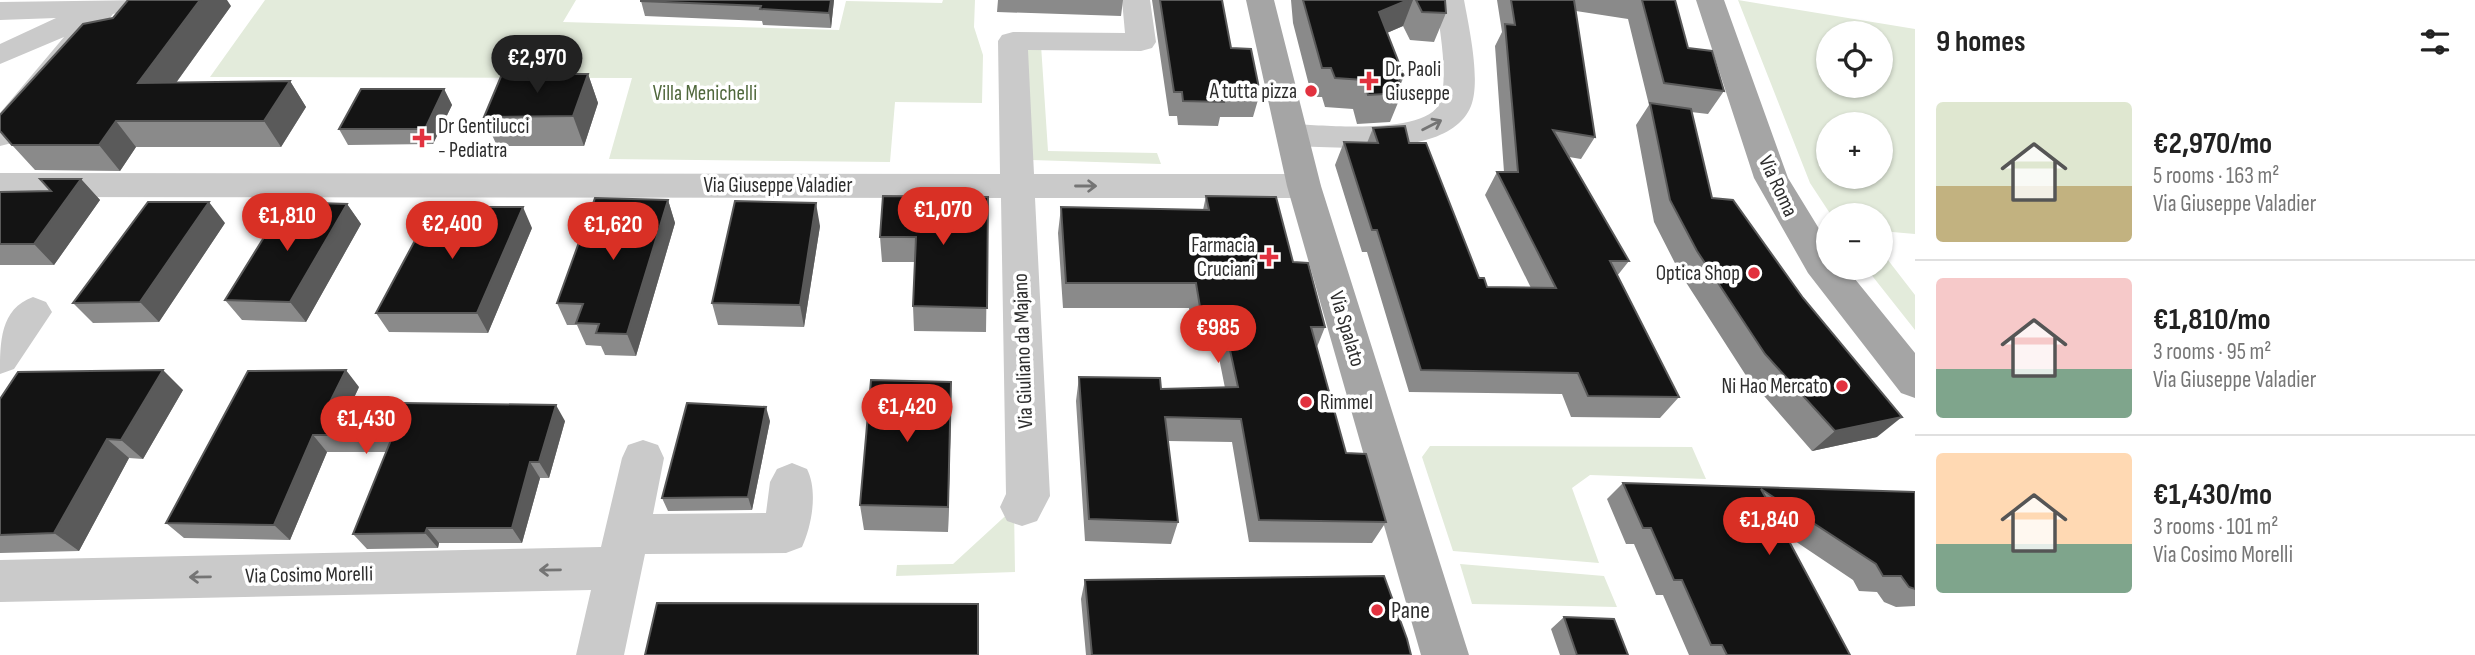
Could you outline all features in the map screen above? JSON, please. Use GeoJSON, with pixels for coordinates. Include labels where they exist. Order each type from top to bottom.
{"type":"FeatureCollection","features":[{"type":"Feature","properties":{"kind":"main road","name":"Via Spalato"},"geometry":{"type":"LineString","coordinates":[[1260,0],[1304,186],[1445,655]]}},
{"type":"Feature","properties":{"kind":"main road","name":"Via Roma"},"geometry":{"type":"LineString","coordinates":[[1710,0],[1771,178],[1821,263],[1915,382]]}},
{"type":"Feature","properties":{"kind":"street"},"geometry":{"type":"LineString","coordinates":[[0,55],[103,8],[134,0]]}},
{"type":"Feature","properties":{"kind":"street","name":"Via Giuliano da Majano"},"geometry":{"type":"LineString","coordinates":[[1029,503],[1013,41],[1141,43],[1136,0]]}},
{"type":"Feature","properties":{"kind":"street"},"geometry":{"type":"LineString","coordinates":[[1292,135],[1403,135],[1427,129],[1444,119],[1455,107],[1457,79],[1450,0]]}},
{"type":"Feature","properties":{"kind":"street"},"geometry":{"type":"LineString","coordinates":[[0,11],[103,8]]}},
{"type":"Feature","properties":{"kind":"street"},"geometry":{"type":"LineString","coordinates":[[0,135],[103,8]]}},
{"type":"Feature","properties":{"kind":"street","name":"Via Giuseppe Valadier"},"geometry":{"type":"LineString","coordinates":[[0,185],[1304,186]]}},
{"type":"Feature","properties":{"kind":"street"},"geometry":{"type":"LineString","coordinates":[[0,358],[33,312]]}},
{"type":"Feature","properties":{"kind":"street"},"geometry":{"type":"LineString","coordinates":[[600,655],[643,458]]}},
{"type":"Feature","properties":{"kind":"street","name":"Via Cosimo Morelli"},"geometry":{"type":"LineString","coordinates":[[0,581],[623,551],[786,533],[792,482]]}},
{"type":"Feature","properties":{"kind":"green space","name":"Villa Menichelli"},"geometry":{"type":"Polygon","coordinates":[[[265,0],[576,0],[563,22],[839,30],[846,1],[942,3],[943,0],[975,0],[974,27],[983,55],[982,103],[895,102],[890,162],[609,159],[632,78],[210,77],[265,0]]]}},
{"type":"Feature","properties":{"kind":"green space"},"geometry":{"type":"Polygon","coordinates":[[[1738,0],[1866,21],[1816,21],[1816,98],[1893,98],[1893,25],[1915,29],[1915,234],[1893,232],[1893,203],[1823,203],[1810,183],[1738,0]]]}},
{"type":"Feature","properties":{"kind":"green space"},"geometry":{"type":"Polygon","coordinates":[[[1027,45],[1041,45],[1048,151],[1157,153],[1161,164],[1031,160],[1027,45]]]}},
{"type":"Feature","properties":{"kind":"green space"},"geometry":{"type":"Polygon","coordinates":[[[1893,267],[1915,295],[1915,330],[1875,280],[1893,280],[1893,267]]]}},
{"type":"Feature","properties":{"kind":"green space"},"geometry":{"type":"Polygon","coordinates":[[[1430,446],[1692,447],[1706,479],[1590,475],[1572,488],[1599,563],[1453,551],[1422,457],[1430,446]]]}},
{"type":"Feature","properties":{"kind":"green space"},"geometry":{"type":"Polygon","coordinates":[[[1014,508],[1015,572],[896,576],[897,565],[953,564],[1014,508]]]}},
{"type":"Feature","properties":{"kind":"green space"},"geometry":{"type":"Polygon","coordinates":[[[1460,564],[1604,576],[1617,607],[1472,604],[1460,564]]]}},
{"type":"Feature","properties":{"kind":"building"},"geometry":{"type":"Polygon","coordinates":[[[128,0],[200,0],[138,83],[290,81],[264,121],[116,121],[99,145],[12,145],[0,131],[0,115],[83,24],[113,18],[128,0]]]}},
{"type":"Feature","properties":{"kind":"building"},"geometry":{"type":"Polygon","coordinates":[[[641,0],[831,0],[829,13],[760,9],[761,6],[641,0]]]}},
{"type":"Feature","properties":{"kind":"building"},"geometry":{"type":"Polygon","coordinates":[[[1160,0],[1222,0],[1231,48],[1251,49],[1260,93],[1223,94],[1224,102],[1183,101],[1182,92],[1174,92],[1160,0]]]}},
{"type":"Feature","properties":{"kind":"building"},"geometry":{"type":"Polygon","coordinates":[[[1303,0],[1408,0],[1379,12],[1404,76],[1398,75],[1402,93],[1368,95],[1364,80],[1335,78],[1331,68],[1322,68],[1303,0]]]}},
{"type":"Feature","properties":{"kind":"building"},"geometry":{"type":"Polygon","coordinates":[[[1416,0],[1445,0],[1446,13],[1422,12],[1416,0]]]}},
{"type":"Feature","properties":{"kind":"building"},"geometry":{"type":"Polygon","coordinates":[[[1511,0],[1574,0],[1595,137],[1553,130],[1629,261],[1610,261],[1679,397],[1588,396],[1578,373],[1421,370],[1377,230],[1372,230],[1344,142],[1378,143],[1373,128],[1405,126],[1409,143],[1426,143],[1479,278],[1484,278],[1487,287],[1556,288],[1497,172],[1518,172],[1505,24],[1515,25],[1511,0]]]}},
{"type":"Feature","properties":{"kind":"building"},"geometry":{"type":"Polygon","coordinates":[[[1642,0],[1675,0],[1688,48],[1712,51],[1724,91],[1664,83],[1642,0]]]}},
{"type":"Feature","properties":{"kind":"building"},"geometry":{"type":"Polygon","coordinates":[[[502,74],[588,74],[573,116],[484,117],[502,74]]]}},
{"type":"Feature","properties":{"kind":"building"},"geometry":{"type":"Polygon","coordinates":[[[361,89],[444,89],[425,129],[339,129],[361,89]]]}},
{"type":"Feature","properties":{"kind":"building"},"geometry":{"type":"Polygon","coordinates":[[[1650,103],[1691,109],[1712,198],[1733,200],[1803,298],[1902,417],[1835,431],[1765,354],[1697,251],[1670,200],[1650,103]]]}},
{"type":"Feature","properties":{"kind":"building"},"geometry":{"type":"Polygon","coordinates":[[[40,179],[81,179],[34,244],[0,244],[0,192],[51,191],[40,179]]]}},
{"type":"Feature","properties":{"kind":"building"},"geometry":{"type":"Polygon","coordinates":[[[883,196],[988,197],[987,308],[913,306],[916,237],[880,237],[883,196]]]}},
{"type":"Feature","properties":{"kind":"building"},"geometry":{"type":"Polygon","coordinates":[[[1206,196],[1276,197],[1293,262],[1308,263],[1325,327],[1311,327],[1346,453],[1366,454],[1386,522],[1259,520],[1241,419],[1165,417],[1178,522],[1089,519],[1079,377],[1160,378],[1161,389],[1238,387],[1222,313],[1201,313],[1196,283],[1066,283],[1061,207],[1209,210],[1206,196]]]}},
{"type":"Feature","properties":{"kind":"building"},"geometry":{"type":"Polygon","coordinates":[[[595,198],[668,200],[627,334],[596,333],[599,324],[576,323],[583,304],[557,303],[595,198]]]}},
{"type":"Feature","properties":{"kind":"building"},"geometry":{"type":"Polygon","coordinates":[[[735,201],[816,203],[800,305],[712,303],[735,201]]]}},
{"type":"Feature","properties":{"kind":"building"},"geometry":{"type":"Polygon","coordinates":[[[148,202],[209,202],[140,302],[73,303],[148,202]]]}},
{"type":"Feature","properties":{"kind":"building"},"geometry":{"type":"Polygon","coordinates":[[[286,202],[347,204],[290,302],[225,300],[286,202]]]}},
{"type":"Feature","properties":{"kind":"building"},"geometry":{"type":"Polygon","coordinates":[[[433,207],[523,207],[477,313],[376,313],[433,207]]]}},
{"type":"Feature","properties":{"kind":"building"},"geometry":{"type":"Polygon","coordinates":[[[163,370],[121,440],[107,439],[54,533],[0,535],[0,399],[18,372],[163,370]]]}},
{"type":"Feature","properties":{"kind":"building"},"geometry":{"type":"Polygon","coordinates":[[[346,370],[330,402],[556,405],[539,462],[530,462],[512,528],[427,528],[425,533],[353,534],[393,435],[313,435],[274,525],[166,523],[248,371],[346,370]]]}},
{"type":"Feature","properties":{"kind":"building"},"geometry":{"type":"Polygon","coordinates":[[[871,380],[951,382],[948,507],[860,505],[871,380]]]}},
{"type":"Feature","properties":{"kind":"building"},"geometry":{"type":"Polygon","coordinates":[[[687,403],[766,407],[748,497],[662,498],[687,403]]]}},
{"type":"Feature","properties":{"kind":"building"},"geometry":{"type":"Polygon","coordinates":[[[1623,483],[1915,492],[1915,589],[1909,587],[1901,576],[1883,576],[1876,564],[1761,489],[1850,655],[1727,655],[1722,645],[1711,645],[1682,580],[1674,580],[1651,528],[1643,528],[1623,483]]]}},
{"type":"Feature","properties":{"kind":"building"},"geometry":{"type":"Polygon","coordinates":[[[1384,576],[1411,655],[1092,655],[1085,580],[1384,576]]]}},
{"type":"Feature","properties":{"kind":"building"},"geometry":{"type":"Polygon","coordinates":[[[657,603],[978,604],[978,655],[645,655],[657,603]]]}},
{"type":"Feature","properties":{"kind":"building"},"geometry":{"type":"Polygon","coordinates":[[[1564,617],[1614,619],[1628,655],[1577,655],[1564,617]]]}},
{"type":"Feature","properties":{"kind":"place","name":"Dr. Paoli Giuseppe"},"geometry":{"type":"Point","coordinates":[1369,81]}},
{"type":"Feature","properties":{"kind":"place","name":"A tutta pizza"},"geometry":{"type":"Point","coordinates":[1311,91]}},
{"type":"Feature","properties":{"kind":"place","name":"Dr Gentilucci - Pediatra"},"geometry":{"type":"Point","coordinates":[422,138]}},
{"type":"Feature","properties":{"kind":"place","name":"Farmacia Cruciani"},"geometry":{"type":"Point","coordinates":[1269,257]}},
{"type":"Feature","properties":{"kind":"place","name":"Optica Shop"},"geometry":{"type":"Point","coordinates":[1754,273]}},
{"type":"Feature","properties":{"kind":"place","name":"Ni Hao Mercato"},"geometry":{"type":"Point","coordinates":[1842,386]}},
{"type":"Feature","properties":{"kind":"place","name":"Rimmel"},"geometry":{"type":"Point","coordinates":[1306,402]}},
{"type":"Feature","properties":{"kind":"place","name":"Pane"},"geometry":{"type":"Point","coordinates":[1377,610]}}]}
